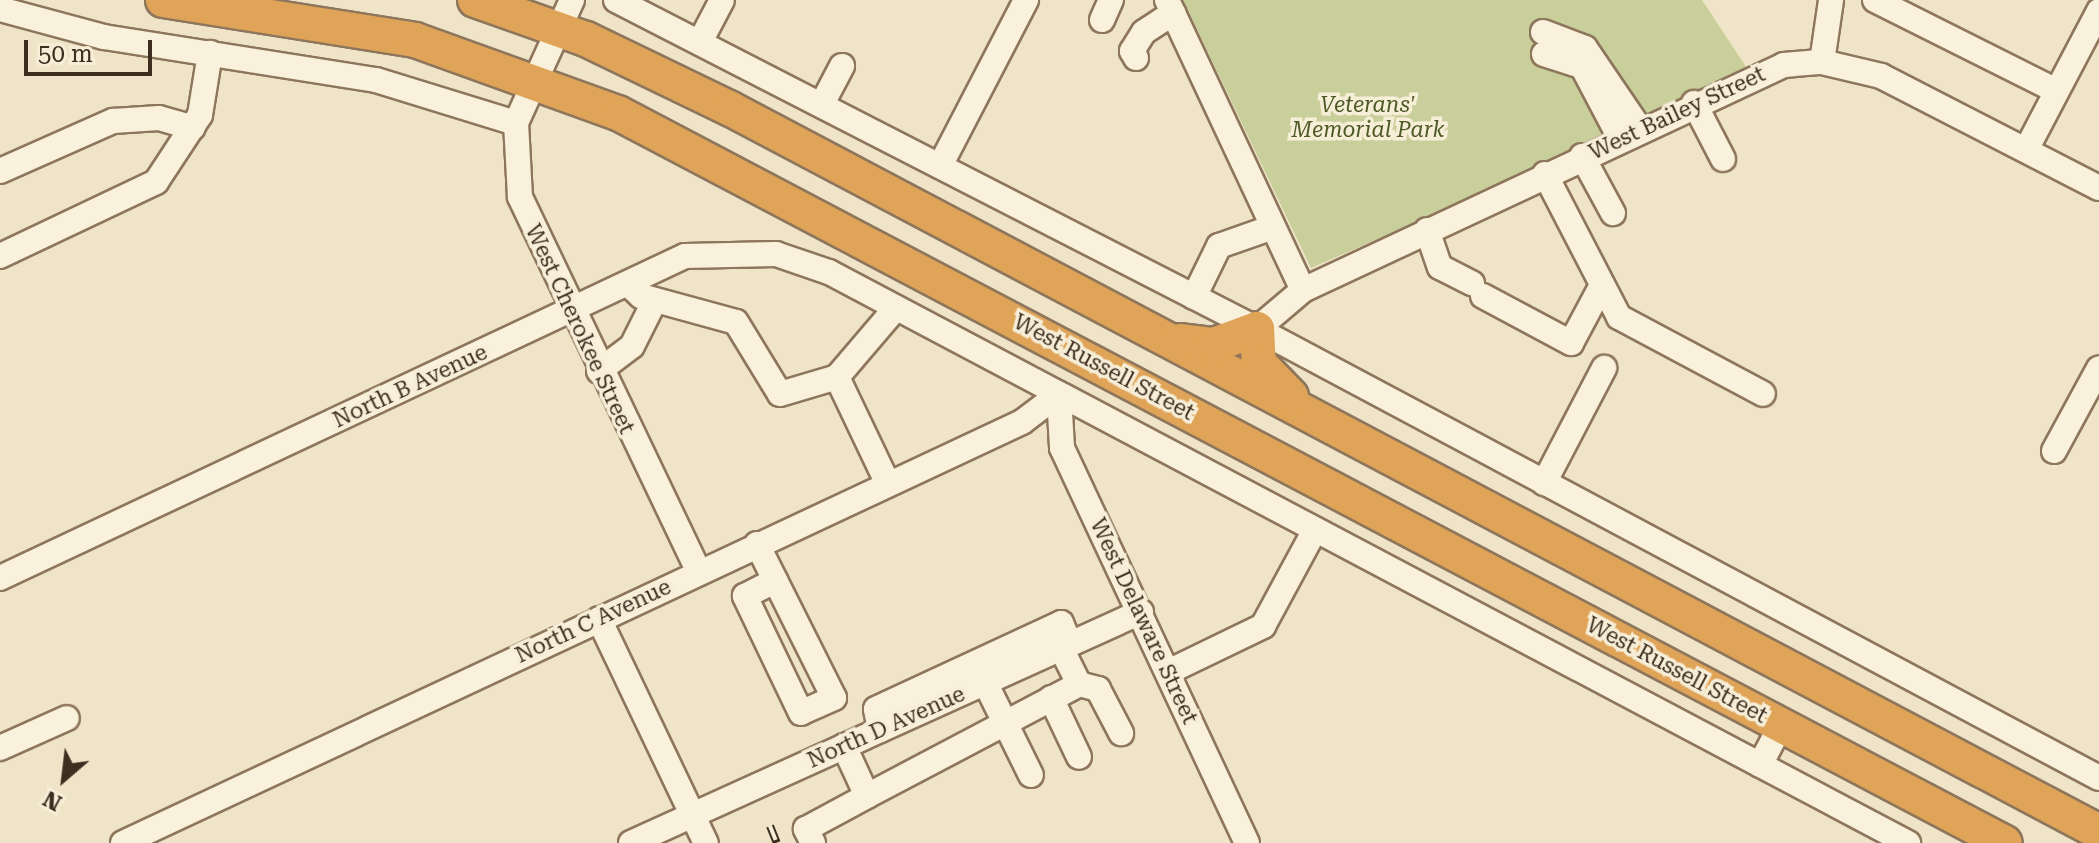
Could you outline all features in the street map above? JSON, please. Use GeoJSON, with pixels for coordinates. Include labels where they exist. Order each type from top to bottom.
{"type":"FeatureCollection","features":[{"type":"Feature","properties":{"kind":"highway","name":"West Russell Street"},"geometry":{"type":"LineString","coordinates":[[163,0],[359,28],[534,77],[680,144],[2005,843]]}},
{"type":"Feature","properties":{"kind":"highway"},"geometry":{"type":"LineString","coordinates":[[475,0],[565,14],[729,108],[2099,832]]}},
{"type":"Feature","properties":{"kind":"highway"},"geometry":{"type":"LineString","coordinates":[[1150,330],[1214,345],[1257,329],[1267,375],[1355,439]]}},
{"type":"Feature","properties":{"kind":"street"},"geometry":{"type":"LineString","coordinates":[[616,0],[1257,329],[2099,778]]}},
{"type":"Feature","properties":{"kind":"street"},"geometry":{"type":"LineString","coordinates":[[700,42],[722,0]]}},
{"type":"Feature","properties":{"kind":"street"},"geometry":{"type":"LineString","coordinates":[[940,166],[1026,0]]}},
{"type":"Feature","properties":{"kind":"street"},"geometry":{"type":"LineString","coordinates":[[1822,62],[1831,0]]}},
{"type":"Feature","properties":{"kind":"street"},"geometry":{"type":"LineString","coordinates":[[1875,0],[2057,91]]}},
{"type":"Feature","properties":{"kind":"street"},"geometry":{"type":"LineString","coordinates":[[1136,58],[1132,51],[1144,32],[1170,6],[1303,290]]}},
{"type":"Feature","properties":{"kind":"street"},"geometry":{"type":"LineString","coordinates":[[0,9],[104,37],[376,80],[516,123]]}},
{"type":"Feature","properties":{"kind":"street"},"geometry":{"type":"LineString","coordinates":[[2026,150],[2099,11]]}},
{"type":"Feature","properties":{"kind":"street","name":"West Cherokee Street"},"geometry":{"type":"LineString","coordinates":[[565,14],[534,77],[516,123],[520,197],[569,312],[698,571]]}},
{"type":"Feature","properties":{"kind":"street"},"geometry":{"type":"LineString","coordinates":[[1544,43],[1585,48],[1630,134]]}},
{"type":"Feature","properties":{"kind":"street"},"geometry":{"type":"LineString","coordinates":[[0,256],[156,182],[193,128],[210,53]]}},
{"type":"Feature","properties":{"kind":"street","name":"West Bailey Street"},"geometry":{"type":"LineString","coordinates":[[1257,329],[1303,290],[1694,103],[1784,65],[1822,62],[1892,81],[2099,188]]}},
{"type":"Feature","properties":{"kind":"street"},"geometry":{"type":"LineString","coordinates":[[822,104],[842,66]]}},
{"type":"Feature","properties":{"kind":"street"},"geometry":{"type":"LineString","coordinates":[[1694,103],[1723,159]]}},
{"type":"Feature","properties":{"kind":"street"},"geometry":{"type":"LineString","coordinates":[[0,171],[113,121],[159,118],[193,128]]}},
{"type":"Feature","properties":{"kind":"street"},"geometry":{"type":"LineString","coordinates":[[1582,156],[1613,213]]}},
{"type":"Feature","properties":{"kind":"street"},"geometry":{"type":"LineString","coordinates":[[1545,174],[1619,317],[1763,394]]}},
{"type":"Feature","properties":{"kind":"street"},"geometry":{"type":"LineString","coordinates":[[1194,297],[1219,246],[1273,227]]}},
{"type":"Feature","properties":{"kind":"street"},"geometry":{"type":"LineString","coordinates":[[1427,230],[1440,267],[1571,343],[1602,285]]}},
{"type":"Feature","properties":{"kind":"street","name":"North B Avenue"},"geometry":{"type":"LineString","coordinates":[[0,578],[685,256],[729,250],[776,254],[829,272]]}},
{"type":"Feature","properties":{"kind":"street","name":"West Russell Street"},"geometry":{"type":"LineString","coordinates":[[829,272],[1908,843]]}},
{"type":"Feature","properties":{"kind":"street"},"geometry":{"type":"LineString","coordinates":[[628,284],[655,300],[736,322],[780,394],[837,377],[896,308]]}},
{"type":"Feature","properties":{"kind":"street"},"geometry":{"type":"LineString","coordinates":[[599,371],[632,346],[655,300]]}},
{"type":"Feature","properties":{"kind":"street"},"geometry":{"type":"LineString","coordinates":[[1544,483],[1604,368]]}},
{"type":"Feature","properties":{"kind":"street"},"geometry":{"type":"LineString","coordinates":[[2054,451],[2099,368]]}},
{"type":"Feature","properties":{"kind":"street"},"geometry":{"type":"LineString","coordinates":[[837,377],[888,484]]}},
{"type":"Feature","properties":{"kind":"street","name":"North C Avenue"},"geometry":{"type":"LineString","coordinates":[[123,843],[151,837],[698,571],[1022,422],[1059,394]]}},
{"type":"Feature","properties":{"kind":"street","name":"West Delaware Street"},"geometry":{"type":"LineString","coordinates":[[1059,394],[1062,448],[1247,843]]}},
{"type":"Feature","properties":{"kind":"street"},"geometry":{"type":"LineString","coordinates":[[1168,672],[1263,626],[1315,530]]}},
{"type":"Feature","properties":{"kind":"street"},"geometry":{"type":"LineString","coordinates":[[757,544],[834,698],[801,713],[745,596],[775,581]]}},
{"type":"Feature","properties":{"kind":"street"},"geometry":{"type":"LineString","coordinates":[[1079,684],[1065,646],[1141,612]]}},
{"type":"Feature","properties":{"kind":"street"},"geometry":{"type":"LineString","coordinates":[[599,619],[706,843]]}},
{"type":"Feature","properties":{"kind":"street","name":"North D Avenue"},"geometry":{"type":"LineString","coordinates":[[631,843],[880,730],[1061,623],[1065,646]]}},
{"type":"Feature","properties":{"kind":"street"},"geometry":{"type":"LineString","coordinates":[[980,673],[1031,775]]}},
{"type":"Feature","properties":{"kind":"street"},"geometry":{"type":"LineString","coordinates":[[813,843],[806,829],[1079,684],[1098,689],[1121,733]]}},
{"type":"Feature","properties":{"kind":"street"},"geometry":{"type":"LineString","coordinates":[[1051,698],[1079,757]]}},
{"type":"Feature","properties":{"kind":"street"},"geometry":{"type":"LineString","coordinates":[[0,748],[67,718]]}},
{"type":"Feature","properties":{"kind":"street"},"geometry":{"type":"LineString","coordinates":[[1760,765],[1781,725]]}},
{"type":"Feature","properties":{"kind":"street"},"geometry":{"type":"LineString","coordinates":[[844,746],[867,796]]}},
{"type":"Feature","properties":{"kind":"green space","name":"Veterans' Memorial Park"},"geometry":{"type":"Polygon","coordinates":[[[1183,0],[1702,0],[1752,76],[1311,268],[1183,0]]]}},
{"type":"Feature","properties":{"kind":"railway"},"geometry":{"type":"LineString","coordinates":[[770,826],[777,843]]}}]}
